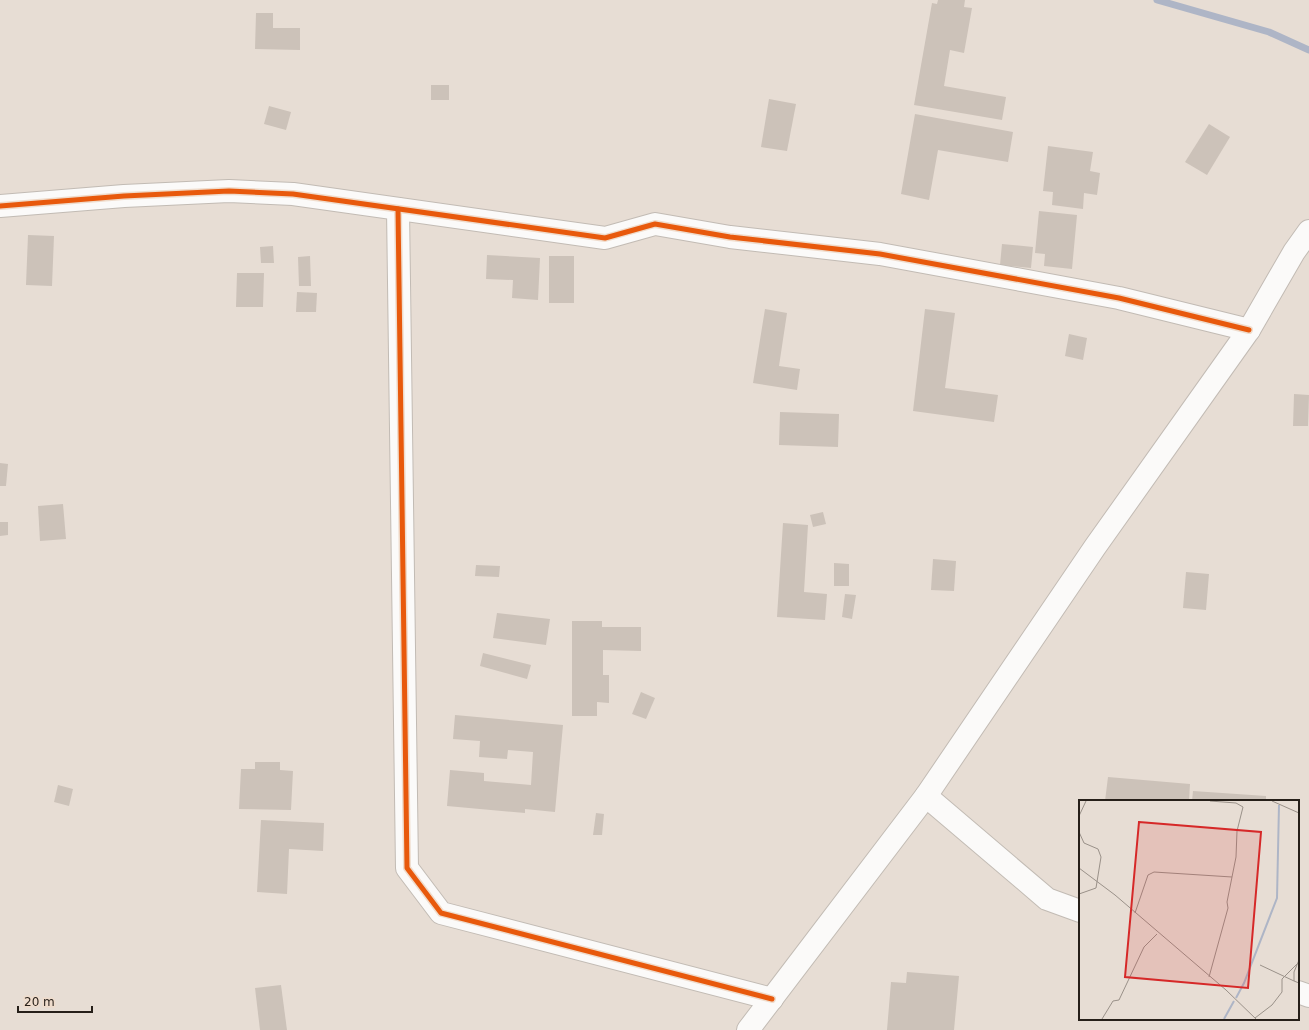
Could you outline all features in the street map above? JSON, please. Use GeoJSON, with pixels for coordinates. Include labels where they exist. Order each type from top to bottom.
{"type":"FeatureCollection","features":[{"type":"Feature","properties":{"kind":"street"},"geometry":{"type":"LineString","coordinates":[[0,206],[229,191],[293,194],[605,238],[655,224],[730,237],[880,254],[1120,298],[1249,330]]}},
{"type":"Feature","properties":{"kind":"street"},"geometry":{"type":"LineString","coordinates":[[398,210],[407,868],[441,913],[772,999]]}},
{"type":"Feature","properties":{"kind":"street"},"geometry":{"type":"LineString","coordinates":[[748,1030],[926,796],[1095,547],[1249,330],[1294,252],[1309,231]]}},
{"type":"Feature","properties":{"kind":"street"},"geometry":{"type":"LineString","coordinates":[[926,796],[1047,899],[1079,911]]}},
{"type":"Feature","properties":{"kind":"street"},"geometry":{"type":"LineString","coordinates":[[1299,992],[1309,996]]}},
{"type":"Feature","properties":{"kind":"building"},"geometry":{"type":"Polygon","coordinates":[[[938,0],[965,0],[964,7],[972,8],[964,53],[950,50],[944,86],[1006,97],[1002,120],[914,105],[932,3],[937,4],[938,0]]]}},
{"type":"Feature","properties":{"kind":"building"},"geometry":{"type":"Polygon","coordinates":[[[256,13],[273,13],[273,28],[300,28],[300,50],[255,49],[256,13]]]}},
{"type":"Feature","properties":{"kind":"building"},"geometry":{"type":"Polygon","coordinates":[[[431,85],[449,85],[449,100],[431,100],[431,85]]]}},
{"type":"Feature","properties":{"kind":"building"},"geometry":{"type":"Polygon","coordinates":[[[769,99],[796,104],[787,151],[761,147],[769,99]]]}},
{"type":"Feature","properties":{"kind":"building"},"geometry":{"type":"Polygon","coordinates":[[[269,106],[291,112],[286,130],[264,124],[269,106]]]}},
{"type":"Feature","properties":{"kind":"building"},"geometry":{"type":"Polygon","coordinates":[[[915,114],[1013,132],[1008,162],[938,150],[929,200],[901,194],[915,114]]]}},
{"type":"Feature","properties":{"kind":"building"},"geometry":{"type":"Polygon","coordinates":[[[1209,124],[1230,137],[1207,175],[1185,162],[1209,124]]]}},
{"type":"Feature","properties":{"kind":"building"},"geometry":{"type":"Polygon","coordinates":[[[1048,146],[1093,152],[1090,171],[1100,173],[1097,195],[1084,193],[1083,209],[1052,205],[1053,192],[1043,191],[1048,146]]]}},
{"type":"Feature","properties":{"kind":"building"},"geometry":{"type":"Polygon","coordinates":[[[1039,211],[1077,215],[1072,269],[1044,266],[1045,254],[1035,253],[1039,211]]]}},
{"type":"Feature","properties":{"kind":"building"},"geometry":{"type":"Polygon","coordinates":[[[28,235],[54,236],[52,286],[26,285],[28,235]]]}},
{"type":"Feature","properties":{"kind":"building"},"geometry":{"type":"Polygon","coordinates":[[[1002,244],[1033,247],[1031,268],[1000,265],[1002,244]]]}},
{"type":"Feature","properties":{"kind":"building"},"geometry":{"type":"Polygon","coordinates":[[[273,246],[274,263],[261,263],[260,247],[273,246]]]}},
{"type":"Feature","properties":{"kind":"building"},"geometry":{"type":"Polygon","coordinates":[[[487,255],[540,258],[538,300],[512,298],[513,280],[486,279],[487,255]]]}},
{"type":"Feature","properties":{"kind":"building"},"geometry":{"type":"Polygon","coordinates":[[[310,256],[311,286],[299,286],[298,257],[310,256]]]}},
{"type":"Feature","properties":{"kind":"building"},"geometry":{"type":"Polygon","coordinates":[[[549,256],[574,256],[574,303],[549,303],[549,256]]]}},
{"type":"Feature","properties":{"kind":"building"},"geometry":{"type":"Polygon","coordinates":[[[237,273],[264,273],[263,307],[236,307],[237,273]]]}},
{"type":"Feature","properties":{"kind":"building"},"geometry":{"type":"Polygon","coordinates":[[[297,292],[317,293],[316,312],[296,312],[297,292]]]}},
{"type":"Feature","properties":{"kind":"building"},"geometry":{"type":"Polygon","coordinates":[[[765,309],[787,313],[779,366],[800,369],[797,390],[753,383],[765,309]]]}},
{"type":"Feature","properties":{"kind":"building"},"geometry":{"type":"Polygon","coordinates":[[[925,309],[955,313],[945,388],[998,395],[994,422],[913,411],[925,309]]]}},
{"type":"Feature","properties":{"kind":"building"},"geometry":{"type":"Polygon","coordinates":[[[1069,334],[1087,338],[1083,360],[1065,356],[1069,334]]]}},
{"type":"Feature","properties":{"kind":"building"},"geometry":{"type":"Polygon","coordinates":[[[1294,394],[1309,395],[1308,426],[1293,426],[1294,394]]]}},
{"type":"Feature","properties":{"kind":"building"},"geometry":{"type":"Polygon","coordinates":[[[780,412],[839,414],[838,447],[779,445],[780,412]]]}},
{"type":"Feature","properties":{"kind":"building"},"geometry":{"type":"Polygon","coordinates":[[[0,463],[8,464],[6,486],[0,486],[0,463]]]}},
{"type":"Feature","properties":{"kind":"building"},"geometry":{"type":"Polygon","coordinates":[[[63,504],[66,539],[40,541],[38,506],[63,504]]]}},
{"type":"Feature","properties":{"kind":"building"},"geometry":{"type":"Polygon","coordinates":[[[823,512],[826,524],[813,527],[810,515],[823,512]]]}},
{"type":"Feature","properties":{"kind":"building"},"geometry":{"type":"Polygon","coordinates":[[[0,522],[8,522],[8,535],[0,536],[0,522]]]}},
{"type":"Feature","properties":{"kind":"building"},"geometry":{"type":"Polygon","coordinates":[[[783,523],[808,525],[804,592],[827,594],[825,620],[777,617],[783,523]]]}},
{"type":"Feature","properties":{"kind":"building"},"geometry":{"type":"Polygon","coordinates":[[[933,559],[956,561],[954,591],[931,590],[933,559]]]}},
{"type":"Feature","properties":{"kind":"building"},"geometry":{"type":"Polygon","coordinates":[[[834,563],[849,564],[849,586],[834,586],[834,563]]]}},
{"type":"Feature","properties":{"kind":"building"},"geometry":{"type":"Polygon","coordinates":[[[476,565],[500,566],[499,577],[475,576],[476,565]]]}},
{"type":"Feature","properties":{"kind":"building"},"geometry":{"type":"Polygon","coordinates":[[[1186,572],[1209,574],[1206,610],[1183,608],[1186,572]]]}},
{"type":"Feature","properties":{"kind":"building"},"geometry":{"type":"Polygon","coordinates":[[[845,594],[856,595],[852,619],[842,617],[845,594]]]}},
{"type":"Feature","properties":{"kind":"building"},"geometry":{"type":"Polygon","coordinates":[[[497,613],[550,619],[546,645],[493,638],[497,613]]]}},
{"type":"Feature","properties":{"kind":"building"},"geometry":{"type":"Polygon","coordinates":[[[572,621],[602,621],[602,627],[641,627],[641,651],[603,650],[603,675],[609,675],[609,703],[597,702],[597,716],[572,716],[572,621]]]}},
{"type":"Feature","properties":{"kind":"building"},"geometry":{"type":"Polygon","coordinates":[[[483,653],[531,665],[527,679],[480,666],[483,653]]]}},
{"type":"Feature","properties":{"kind":"building"},"geometry":{"type":"Polygon","coordinates":[[[641,692],[655,698],[646,719],[632,714],[641,692]]]}},
{"type":"Feature","properties":{"kind":"building"},"geometry":{"type":"Polygon","coordinates":[[[455,715],[563,725],[555,812],[525,809],[525,813],[447,806],[450,770],[484,773],[484,781],[531,785],[533,752],[508,750],[507,759],[479,757],[480,741],[453,739],[455,715]]]}},
{"type":"Feature","properties":{"kind":"building"},"geometry":{"type":"Polygon","coordinates":[[[255,762],[280,762],[280,770],[293,771],[291,810],[239,809],[241,769],[255,769],[255,762]]]}},
{"type":"Feature","properties":{"kind":"building"},"geometry":{"type":"Polygon","coordinates":[[[1108,777],[1190,784],[1189,800],[1105,800],[1108,777]]]}},
{"type":"Feature","properties":{"kind":"building"},"geometry":{"type":"Polygon","coordinates":[[[58,785],[73,789],[69,806],[54,802],[58,785]]]}},
{"type":"Feature","properties":{"kind":"building"},"geometry":{"type":"Polygon","coordinates":[[[1193,791],[1266,796],[1266,800],[1192,800],[1193,791]]]}},
{"type":"Feature","properties":{"kind":"building"},"geometry":{"type":"Polygon","coordinates":[[[596,813],[604,814],[602,835],[593,835],[596,813]]]}},
{"type":"Feature","properties":{"kind":"building"},"geometry":{"type":"Polygon","coordinates":[[[261,820],[324,823],[323,851],[289,849],[287,894],[257,892],[261,820]]]}},
{"type":"Feature","properties":{"kind":"building"},"geometry":{"type":"Polygon","coordinates":[[[907,972],[959,976],[954,1030],[887,1030],[891,982],[906,983],[907,972]]]}},
{"type":"Feature","properties":{"kind":"building"},"geometry":{"type":"Polygon","coordinates":[[[281,985],[287,1030],[260,1030],[255,988],[281,985]]]}},
{"type":"Feature","properties":{"kind":"waterway"},"geometry":{"type":"LineString","coordinates":[[1157,0],[1269,32],[1309,50]]}},
{"type":"Feature","properties":{"kind":"cycle path"},"geometry":{"type":"LineString","coordinates":[[0,206],[124,196],[229,191],[293,194],[605,238],[655,224],[730,237],[880,254],[1119,298],[1249,330]]}},
{"type":"Feature","properties":{"kind":"cycle path"},"geometry":{"type":"LineString","coordinates":[[398,209],[407,868],[441,913],[772,999]]}}]}
